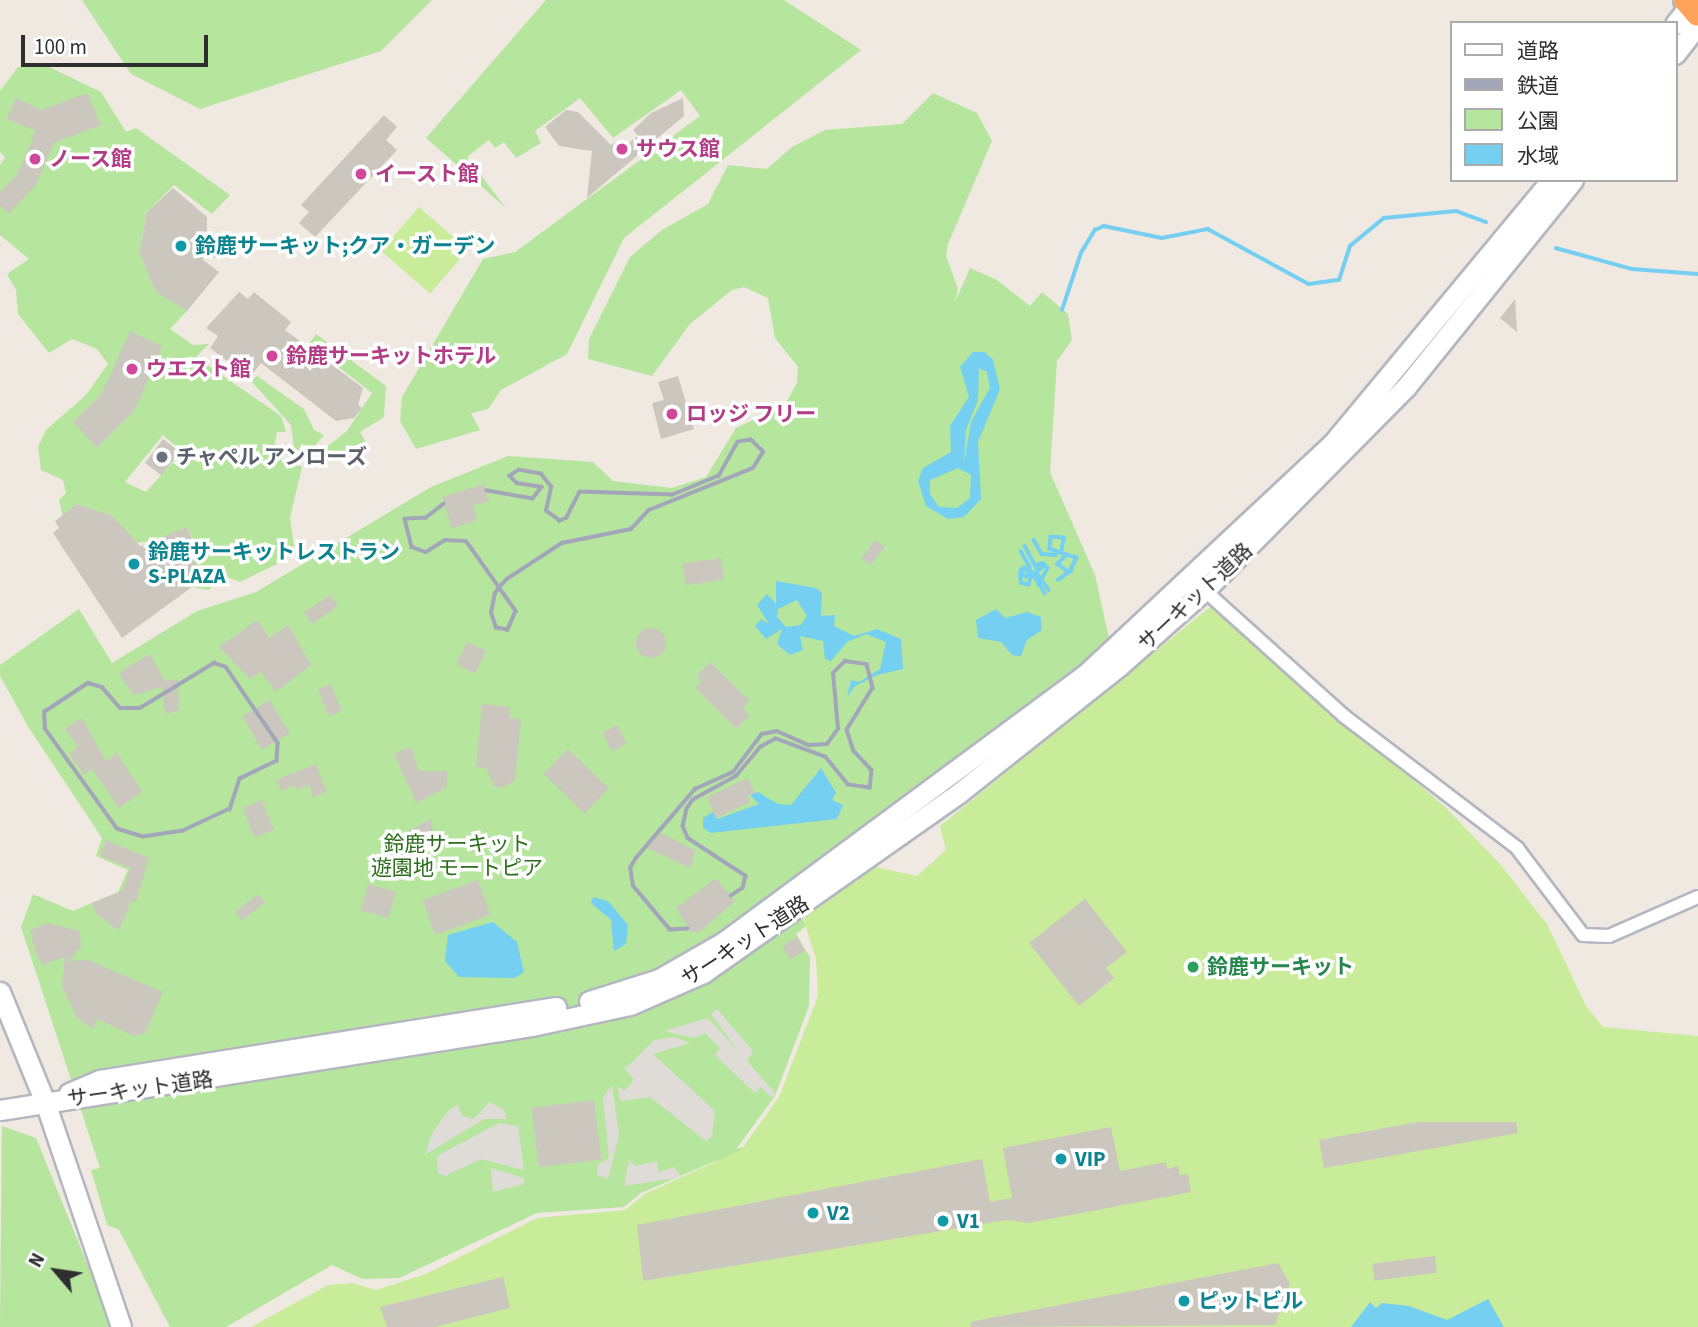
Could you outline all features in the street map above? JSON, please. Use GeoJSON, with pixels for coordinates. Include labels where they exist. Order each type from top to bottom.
{"type":"FeatureCollection","features":[{"type":"Feature","properties":{"kind":"street"},"geometry":{"type":"LineString","coordinates":[[1677,48],[1690,11]]}},
{"type":"Feature","properties":{"kind":"street","name":"サーキット道路"},"geometry":{"type":"LineString","coordinates":[[0,1110],[464,1038],[652,998],[703,973],[921,821],[1119,666],[1332,444],[1549,182]]}},
{"type":"Feature","properties":{"kind":"street","name":"サーキット道路"},"geometry":{"type":"LineString","coordinates":[[1198,585],[1406,387],[1571,182]]}},
{"type":"Feature","properties":{"kind":"street"},"geometry":{"type":"LineString","coordinates":[[1198,585],[1344,716],[1517,848],[1583,935],[1609,936],[1698,897]]}},
{"type":"Feature","properties":{"kind":"street"},"geometry":{"type":"LineString","coordinates":[[0,992],[45,1102],[121,1327]]}},
{"type":"Feature","properties":{"kind":"green space"},"geometry":{"type":"Polygon","coordinates":[[[82,0],[432,0],[381,51],[200,109],[131,74],[82,0]]]}},
{"type":"Feature","properties":{"kind":"green space"},"geometry":{"type":"Polygon","coordinates":[[[546,0],[784,0],[861,50],[624,238],[567,354],[501,390],[488,409],[471,413],[480,430],[416,449],[400,421],[402,397],[483,259],[515,252],[700,116],[681,90],[613,138],[580,98],[535,131],[541,143],[516,158],[504,142],[495,148],[489,140],[467,157],[506,208],[426,138],[546,0]]]}},
{"type":"Feature","properties":{"kind":"green space"},"geometry":{"type":"Polygon","coordinates":[[[43,64],[101,92],[126,132],[136,128],[230,195],[212,214],[174,185],[147,212],[139,252],[156,291],[187,311],[170,329],[193,345],[209,344],[196,357],[281,416],[286,432],[277,432],[273,454],[302,467],[290,518],[294,546],[283,561],[240,582],[227,577],[208,590],[192,587],[187,551],[195,545],[187,527],[161,540],[135,543],[113,516],[77,504],[64,522],[59,500],[66,493],[63,480],[41,470],[38,447],[46,430],[86,395],[108,364],[97,349],[72,339],[49,353],[18,314],[16,290],[7,274],[29,259],[0,235],[0,165],[5,157],[0,152],[0,91],[18,67],[43,64]],[[163,435],[125,482],[146,492],[182,452],[163,435]]]}},
{"type":"Feature","properties":{"kind":"green space","name":"鈴鹿サーキット 遊園地 モートピア"},"geometry":{"type":"Polygon","coordinates":[[[933,93],[977,113],[992,141],[948,244],[946,256],[958,289],[955,302],[970,268],[997,280],[1030,306],[1042,292],[1068,314],[1072,340],[1057,361],[1050,472],[1095,575],[1109,638],[800,915],[806,926],[796,934],[810,957],[809,1006],[775,1096],[737,1148],[786,1144],[713,1162],[641,1193],[624,1207],[537,1213],[399,1278],[362,1279],[332,1265],[226,1327],[170,1327],[119,1230],[107,1225],[91,1170],[100,1168],[21,927],[33,894],[73,911],[118,892],[128,870],[96,856],[102,838],[29,728],[0,676],[0,665],[79,609],[112,663],[197,611],[256,592],[431,487],[508,456],[593,462],[613,481],[672,488],[706,477],[736,428],[785,405],[797,383],[798,367],[775,338],[768,298],[744,287],[732,290],[690,324],[652,376],[588,359],[589,339],[630,257],[662,230],[708,204],[728,165],[767,169],[792,147],[825,130],[902,124],[933,93]]]}},
{"type":"Feature","properties":{"kind":"green space"},"geometry":{"type":"Polygon","coordinates":[[[419,207],[468,250],[430,293],[381,251],[419,207]]]}},
{"type":"Feature","properties":{"kind":"green space"},"geometry":{"type":"Polygon","coordinates":[[[316,334],[386,386],[384,417],[360,432],[367,444],[339,461],[333,451],[323,450],[347,431],[372,393],[309,344],[316,334]]]}},
{"type":"Feature","properties":{"kind":"green space"},"geometry":{"type":"Polygon","coordinates":[[[257,376],[304,409],[314,430],[324,435],[303,460],[295,456],[291,425],[251,381],[257,376]]]}},
{"type":"Feature","properties":{"kind":"green space","name":"鈴鹿サーキット"},"geometry":{"type":"Polygon","coordinates":[[[1210,607],[1444,806],[1500,864],[1547,924],[1586,1006],[1603,1027],[1698,1036],[1698,1327],[251,1327],[328,1285],[353,1283],[376,1290],[426,1274],[537,1218],[625,1210],[645,1194],[741,1150],[779,1097],[818,996],[816,959],[804,920],[809,910],[875,867],[917,876],[946,850],[940,826],[1210,607]]]}},
{"type":"Feature","properties":{"kind":"green space"},"geometry":{"type":"Polygon","coordinates":[[[2,1126],[36,1138],[113,1327],[0,1327],[2,1126]]]}},
{"type":"Feature","properties":{"kind":"shaded area"},"geometry":{"type":"Polygon","coordinates":[[[717,1009],[753,1051],[747,1061],[775,1093],[772,1098],[761,1087],[755,1093],[715,1055],[720,1048],[705,1033],[694,1038],[664,1031],[708,1018],[739,1052],[711,1014],[717,1009]]]}},
{"type":"Feature","properties":{"kind":"shaded area"},"geometry":{"type":"Polygon","coordinates":[[[674,1037],[690,1043],[653,1054],[715,1111],[712,1136],[706,1141],[650,1097],[620,1101],[618,1086],[624,1091],[634,1080],[625,1069],[654,1040],[674,1037]]]}},
{"type":"Feature","properties":{"kind":"shaded area"},"geometry":{"type":"Polygon","coordinates":[[[612,1085],[619,1135],[608,1179],[597,1175],[598,1165],[609,1158],[603,1098],[612,1085]]]}},
{"type":"Feature","properties":{"kind":"shaded area"},"geometry":{"type":"Polygon","coordinates":[[[489,1102],[503,1109],[507,1119],[484,1119],[425,1155],[432,1133],[449,1110],[458,1105],[462,1116],[474,1119],[489,1102]]]}},
{"type":"Feature","properties":{"kind":"shaded area"},"geometry":{"type":"Polygon","coordinates":[[[499,1123],[518,1126],[524,1170],[481,1159],[445,1176],[438,1173],[437,1156],[499,1123]]]}},
{"type":"Feature","properties":{"kind":"shaded area"},"geometry":{"type":"Polygon","coordinates":[[[629,1160],[635,1166],[657,1161],[659,1173],[673,1167],[682,1177],[624,1186],[629,1160]]]}},
{"type":"Feature","properties":{"kind":"shaded area"},"geometry":{"type":"Polygon","coordinates":[[[491,1168],[524,1178],[524,1184],[493,1192],[491,1168]]]}},
{"type":"Feature","properties":{"kind":"water"},"geometry":{"type":"Polygon","coordinates":[[[973,352],[985,352],[993,360],[1000,389],[978,442],[981,499],[964,517],[948,519],[926,506],[918,481],[923,468],[951,452],[950,426],[969,397],[960,367],[973,352]],[[979,368],[978,400],[966,430],[964,462],[971,422],[990,388],[987,372],[979,368]],[[958,468],[930,480],[930,494],[939,507],[957,508],[970,498],[971,475],[958,468]]]}},
{"type":"Feature","properties":{"kind":"water"},"geometry":{"type":"Polygon","coordinates":[[[776,581],[816,588],[822,593],[821,616],[835,615],[834,626],[854,636],[877,629],[901,639],[903,669],[877,675],[855,686],[847,697],[851,680],[859,682],[880,669],[886,642],[866,634],[847,642],[831,661],[825,659],[823,641],[800,636],[803,650],[790,655],[777,644],[782,629],[766,639],[755,626],[761,619],[769,624],[757,605],[767,594],[776,604],[776,581]],[[797,600],[778,609],[777,617],[786,627],[801,625],[807,616],[797,600]]]}},
{"type":"Feature","properties":{"kind":"water"},"geometry":{"type":"Polygon","coordinates":[[[996,609],[1005,618],[1027,612],[1041,617],[1042,630],[1027,640],[1021,656],[1012,655],[1001,642],[978,638],[976,620],[996,609]]]}},
{"type":"Feature","properties":{"kind":"water"},"geometry":{"type":"Polygon","coordinates":[[[821,768],[836,793],[832,800],[843,805],[837,819],[711,833],[703,828],[703,818],[713,812],[717,819],[759,804],[750,795],[758,792],[778,804],[791,805],[821,768]]]}},
{"type":"Feature","properties":{"kind":"water"},"geometry":{"type":"Polygon","coordinates":[[[593,897],[608,901],[628,925],[626,944],[614,951],[611,920],[591,903],[593,897]]]}},
{"type":"Feature","properties":{"kind":"water"},"geometry":{"type":"Polygon","coordinates":[[[493,922],[517,942],[524,972],[515,978],[459,977],[445,961],[448,935],[493,922]]]}},
{"type":"Feature","properties":{"kind":"water"},"geometry":{"type":"Polygon","coordinates":[[[1488,1299],[1504,1327],[1351,1327],[1370,1302],[1376,1308],[1382,1303],[1409,1306],[1447,1320],[1488,1299]]]}},
{"type":"Feature","properties":{"kind":"building","name":"ノース館"},"geometry":{"type":"Polygon","coordinates":[[[87,93],[101,125],[54,143],[36,185],[9,214],[0,205],[0,192],[17,175],[36,131],[7,119],[16,98],[42,110],[87,93]]]}},
{"type":"Feature","properties":{"kind":"building","name":"サウス館"},"geometry":{"type":"Polygon","coordinates":[[[683,98],[684,116],[587,198],[592,151],[559,146],[545,127],[566,110],[578,112],[611,145],[616,141],[622,148],[638,136],[633,130],[651,113],[683,98]]]}},
{"type":"Feature","properties":{"kind":"building","name":"イースト館"},"geometry":{"type":"Polygon","coordinates":[[[384,115],[397,127],[386,140],[397,150],[315,237],[299,223],[309,212],[301,205],[384,115]]]}},
{"type":"Feature","properties":{"kind":"building","name":"鈴鹿サーキット;クア・ガーデン"},"geometry":{"type":"Polygon","coordinates":[[[173,188],[207,217],[207,240],[223,240],[224,257],[202,259],[219,272],[187,311],[156,292],[139,252],[147,212],[173,188]]]}},
{"type":"Feature","properties":{"kind":"building","name":"鈴鹿サーキットホテル"},"geometry":{"type":"Polygon","coordinates":[[[239,292],[248,299],[254,292],[291,322],[285,330],[363,388],[358,405],[362,408],[354,418],[336,421],[261,363],[249,378],[210,348],[218,336],[206,328],[239,292]]]}},
{"type":"Feature","properties":{"kind":"building"},"geometry":{"type":"Polygon","coordinates":[[[1515,299],[1517,332],[1500,318],[1515,299]]]}},
{"type":"Feature","properties":{"kind":"building","name":"ウエスト館"},"geometry":{"type":"Polygon","coordinates":[[[130,331],[162,346],[135,410],[97,448],[73,422],[102,393],[130,331]]]}},
{"type":"Feature","properties":{"kind":"building","name":"ロッジ フリー"},"geometry":{"type":"Polygon","coordinates":[[[678,376],[694,429],[661,439],[652,403],[664,400],[658,382],[678,376]]]}},
{"type":"Feature","properties":{"kind":"building","name":"チャペル アンローズ"},"geometry":{"type":"Polygon","coordinates":[[[163,439],[180,452],[162,476],[145,463],[163,439]]]}},
{"type":"Feature","properties":{"kind":"building"},"geometry":{"type":"Polygon","coordinates":[[[484,484],[489,501],[473,506],[477,520],[452,529],[442,497],[484,484]]]}},
{"type":"Feature","properties":{"kind":"building","name":"鈴鹿サーキットレストラン S-PLAZA"},"geometry":{"type":"Polygon","coordinates":[[[77,504],[113,516],[140,546],[187,527],[195,546],[187,551],[201,573],[190,580],[192,587],[122,638],[53,533],[59,528],[55,521],[77,504]]]}},
{"type":"Feature","properties":{"kind":"building"},"geometry":{"type":"Polygon","coordinates":[[[875,540],[885,547],[870,565],[861,559],[875,540]]]}},
{"type":"Feature","properties":{"kind":"building"},"geometry":{"type":"Polygon","coordinates":[[[721,558],[724,580],[685,585],[682,563],[721,558]]]}},
{"type":"Feature","properties":{"kind":"building"},"geometry":{"type":"Polygon","coordinates":[[[330,595],[338,607],[312,624],[304,612],[330,595]]]}},
{"type":"Feature","properties":{"kind":"building"},"geometry":{"type":"Polygon","coordinates":[[[257,620],[269,638],[288,625],[311,665],[276,692],[261,672],[250,679],[219,647],[257,620]]]}},
{"type":"Feature","properties":{"kind":"building"},"geometry":{"type":"Polygon","coordinates":[[[651,628],[657,629],[665,637],[665,649],[657,657],[651,658],[645,657],[637,649],[636,643],[637,637],[645,629],[651,628]]]}},
{"type":"Feature","properties":{"kind":"building"},"geometry":{"type":"Polygon","coordinates":[[[467,642],[486,651],[475,674],[456,665],[467,642]]]}},
{"type":"Feature","properties":{"kind":"building"},"geometry":{"type":"Polygon","coordinates":[[[150,654],[165,681],[178,679],[179,710],[165,714],[162,687],[134,695],[121,678],[120,672],[150,654]]]}},
{"type":"Feature","properties":{"kind":"building"},"geometry":{"type":"Polygon","coordinates":[[[710,662],[750,701],[743,708],[750,715],[736,729],[695,688],[702,681],[697,676],[710,662]]]}},
{"type":"Feature","properties":{"kind":"building"},"geometry":{"type":"Polygon","coordinates":[[[331,684],[342,711],[329,716],[318,689],[331,684]]]}},
{"type":"Feature","properties":{"kind":"building"},"geometry":{"type":"Polygon","coordinates":[[[270,700],[290,734],[262,750],[242,716],[270,700]]]}},
{"type":"Feature","properties":{"kind":"building"},"geometry":{"type":"Polygon","coordinates":[[[482,704],[510,707],[509,718],[521,719],[515,781],[502,788],[495,787],[486,768],[476,767],[482,704]]]}},
{"type":"Feature","properties":{"kind":"building"},"geometry":{"type":"Polygon","coordinates":[[[82,718],[106,761],[117,753],[142,792],[119,808],[92,769],[84,775],[69,754],[78,747],[65,729],[82,718]]]}},
{"type":"Feature","properties":{"kind":"building"},"geometry":{"type":"Polygon","coordinates":[[[617,725],[627,744],[612,752],[602,733],[617,725]]]}},
{"type":"Feature","properties":{"kind":"building"},"geometry":{"type":"Polygon","coordinates":[[[411,747],[419,771],[448,771],[446,788],[416,803],[394,753],[411,747]]]}},
{"type":"Feature","properties":{"kind":"building"},"geometry":{"type":"Polygon","coordinates":[[[568,749],[609,789],[585,814],[544,774],[568,749]]]}},
{"type":"Feature","properties":{"kind":"building"},"geometry":{"type":"Polygon","coordinates":[[[316,764],[327,792],[313,797],[309,785],[297,790],[295,785],[281,791],[276,780],[316,764]]]}},
{"type":"Feature","properties":{"kind":"building"},"geometry":{"type":"Polygon","coordinates":[[[748,778],[755,793],[748,796],[750,802],[716,818],[707,797],[748,778]]]}},
{"type":"Feature","properties":{"kind":"building"},"geometry":{"type":"Polygon","coordinates":[[[262,800],[274,830],[255,838],[243,808],[262,800]]]}},
{"type":"Feature","properties":{"kind":"building"},"geometry":{"type":"Polygon","coordinates":[[[431,819],[435,848],[409,859],[400,835],[431,819]]]}},
{"type":"Feature","properties":{"kind":"building"},"geometry":{"type":"Polygon","coordinates":[[[661,833],[696,851],[690,868],[647,848],[661,833]]]}},
{"type":"Feature","properties":{"kind":"building"},"geometry":{"type":"Polygon","coordinates":[[[106,840],[149,858],[136,902],[131,901],[119,930],[97,915],[92,903],[122,891],[131,868],[100,856],[106,840]]]}},
{"type":"Feature","properties":{"kind":"building"},"geometry":{"type":"Polygon","coordinates":[[[716,878],[735,901],[700,932],[691,932],[676,908],[716,878]]]}},
{"type":"Feature","properties":{"kind":"building"},"geometry":{"type":"Polygon","coordinates":[[[478,880],[491,915],[435,935],[423,900],[478,880]]]}},
{"type":"Feature","properties":{"kind":"building"},"geometry":{"type":"Polygon","coordinates":[[[368,884],[396,892],[388,918],[361,910],[368,884]]]}},
{"type":"Feature","properties":{"kind":"building"},"geometry":{"type":"Polygon","coordinates":[[[258,894],[265,903],[242,921],[235,912],[258,894]]]}},
{"type":"Feature","properties":{"kind":"building"},"geometry":{"type":"Polygon","coordinates":[[[1085,899],[1127,952],[1106,968],[1114,978],[1079,1006],[1029,943],[1085,899]]]}},
{"type":"Feature","properties":{"kind":"building"},"geometry":{"type":"Polygon","coordinates":[[[48,923],[79,931],[81,946],[70,961],[88,960],[163,992],[145,1033],[134,1036],[97,1019],[93,1029],[77,1018],[62,986],[65,957],[43,965],[36,954],[30,930],[48,923]]]}},
{"type":"Feature","properties":{"kind":"building"},"geometry":{"type":"Polygon","coordinates":[[[797,937],[805,951],[790,959],[782,946],[797,937]]]}},
{"type":"Feature","properties":{"kind":"building"},"geometry":{"type":"Polygon","coordinates":[[[594,1100],[601,1160],[539,1167],[531,1108],[594,1100]]]}},
{"type":"Feature","properties":{"kind":"building"},"geometry":{"type":"Polygon","coordinates":[[[1418,1122],[1516,1122],[1518,1133],[1324,1168],[1319,1140],[1418,1122]]]}},
{"type":"Feature","properties":{"kind":"building"},"geometry":{"type":"Polygon","coordinates":[[[1111,1127],[1120,1171],[1166,1162],[1167,1169],[1178,1166],[1180,1175],[1188,1174],[1191,1192],[1029,1223],[1006,1220],[643,1281],[637,1225],[982,1159],[990,1202],[1012,1198],[1003,1148],[1111,1127]]]}},
{"type":"Feature","properties":{"kind":"building"},"geometry":{"type":"Polygon","coordinates":[[[1435,1256],[1437,1273],[1375,1281],[1372,1264],[1435,1256]]]}},
{"type":"Feature","properties":{"kind":"building","name":"ピットビル"},"geometry":{"type":"Polygon","coordinates":[[[1278,1263],[1290,1284],[1275,1325],[971,1327],[970,1322],[1278,1263]]]}},
{"type":"Feature","properties":{"kind":"building"},"geometry":{"type":"Polygon","coordinates":[[[503,1277],[510,1308],[435,1327],[387,1327],[380,1307],[503,1277]]]}},
{"type":"Feature","properties":{"kind":"waterway"},"geometry":{"type":"LineString","coordinates":[[1062,310],[1081,253],[1095,230],[1104,226],[1162,238],[1208,229],[1309,284],[1339,280],[1350,246],[1384,218],[1456,211],[1486,222]]}},
{"type":"Feature","properties":{"kind":"waterway"},"geometry":{"type":"LineString","coordinates":[[1556,248],[1632,269],[1698,274]]}},
{"type":"Feature","properties":{"kind":"waterway"},"geometry":{"type":"LineString","coordinates":[[1061,552],[1064,538],[1051,537],[1050,549],[1077,558],[1070,572]]}},
{"type":"Feature","properties":{"kind":"waterway"},"geometry":{"type":"LineString","coordinates":[[1034,540],[1042,554],[1056,555]]}},
{"type":"Feature","properties":{"kind":"waterway"},"geometry":{"type":"LineString","coordinates":[[1025,546],[1036,567]]}},
{"type":"Feature","properties":{"kind":"waterway"},"geometry":{"type":"LineString","coordinates":[[1021,551],[1030,567],[1029,573],[1027,577],[1021,575],[1020,573],[1024,568],[1028,569],[1030,570],[1031,571],[1032,575],[1029,585],[1021,583],[1020,576],[1021,572],[1027,569],[1029,570],[1031,572],[1038,581],[1045,593]]}},
{"type":"Feature","properties":{"kind":"waterway"},"geometry":{"type":"LineString","coordinates":[[1067,555],[1058,564],[1067,571]]}},
{"type":"Feature","properties":{"kind":"waterway"},"geometry":{"type":"LineString","coordinates":[[1036,565],[1043,563],[1048,568],[1039,585],[1035,574],[1043,566],[1038,571]]}},
{"type":"Feature","properties":{"kind":"waterway"},"geometry":{"type":"LineString","coordinates":[[1058,580],[1072,570]]}},
{"type":"Feature","properties":{"kind":"waterway"},"geometry":{"type":"LineString","coordinates":[[1036,572],[1049,590]]}},
{"type":"Feature","properties":{"kind":"railway"},"geometry":{"type":"LineString","coordinates":[[444,504],[426,518],[405,519],[412,547],[426,552],[445,540],[466,541],[470,546],[516,611],[508,630],[496,628],[491,613],[495,593],[502,584],[507,579],[562,543],[631,529],[649,510],[753,468],[763,452],[751,440],[738,442],[719,476],[673,495],[580,492],[567,518],[560,521],[546,511],[551,487],[541,474],[519,470],[510,476],[517,483],[542,487],[533,499],[487,491]]}},
{"type":"Feature","properties":{"kind":"railway"},"geometry":{"type":"LineString","coordinates":[[688,929],[670,930],[633,886],[630,868],[636,858],[695,789],[733,772],[762,734],[777,731],[809,745],[827,744],[838,729],[833,673],[845,661],[867,664],[873,688],[847,730],[854,751],[872,770],[870,788],[848,785],[825,757],[776,739],[761,747],[737,776],[693,800],[687,809],[683,826],[688,838],[746,876],[743,888],[731,896]]}},
{"type":"Feature","properties":{"kind":"railway"},"geometry":{"type":"LineString","coordinates":[[214,663],[226,667],[278,743],[277,761],[240,779],[230,809],[183,831],[143,837],[117,829],[45,729],[44,712],[88,683],[102,687],[120,708],[140,708],[214,663]]}},
{"type":"Feature","properties":{"kind":"place","name":"サウス館"},"geometry":{"type":"Point","coordinates":[622,149]}},
{"type":"Feature","properties":{"kind":"place","name":"ノース館"},"geometry":{"type":"Point","coordinates":[35,159]}},
{"type":"Feature","properties":{"kind":"place","name":"イースト館"},"geometry":{"type":"Point","coordinates":[361,174]}},
{"type":"Feature","properties":{"kind":"place","name":"鈴鹿サーキット;クア・ガーデン"},"geometry":{"type":"Point","coordinates":[181,246]}},
{"type":"Feature","properties":{"kind":"place","name":"鈴鹿サーキットホテル"},"geometry":{"type":"Point","coordinates":[272,356]}},
{"type":"Feature","properties":{"kind":"place","name":"ウエスト館"},"geometry":{"type":"Point","coordinates":[132,369]}},
{"type":"Feature","properties":{"kind":"place","name":"ロッジ フリー"},"geometry":{"type":"Point","coordinates":[672,414]}},
{"type":"Feature","properties":{"kind":"place","name":"チャペル アンローズ"},"geometry":{"type":"Point","coordinates":[162,457]}},
{"type":"Feature","properties":{"kind":"place","name":"鈴鹿サーキットレストラン S-PLAZA"},"geometry":{"type":"Point","coordinates":[134,564]}},
{"type":"Feature","properties":{"kind":"place","name":"鈴鹿サーキット"},"geometry":{"type":"Point","coordinates":[1193,967]}},
{"type":"Feature","properties":{"kind":"place","name":"VIP"},"geometry":{"type":"Point","coordinates":[1061,1159]}},
{"type":"Feature","properties":{"kind":"place","name":"V2"},"geometry":{"type":"Point","coordinates":[813,1213]}},
{"type":"Feature","properties":{"kind":"place","name":"V1"},"geometry":{"type":"Point","coordinates":[943,1221]}},
{"type":"Feature","properties":{"kind":"place","name":"ピットビル"},"geometry":{"type":"Point","coordinates":[1184,1301]}}]}
